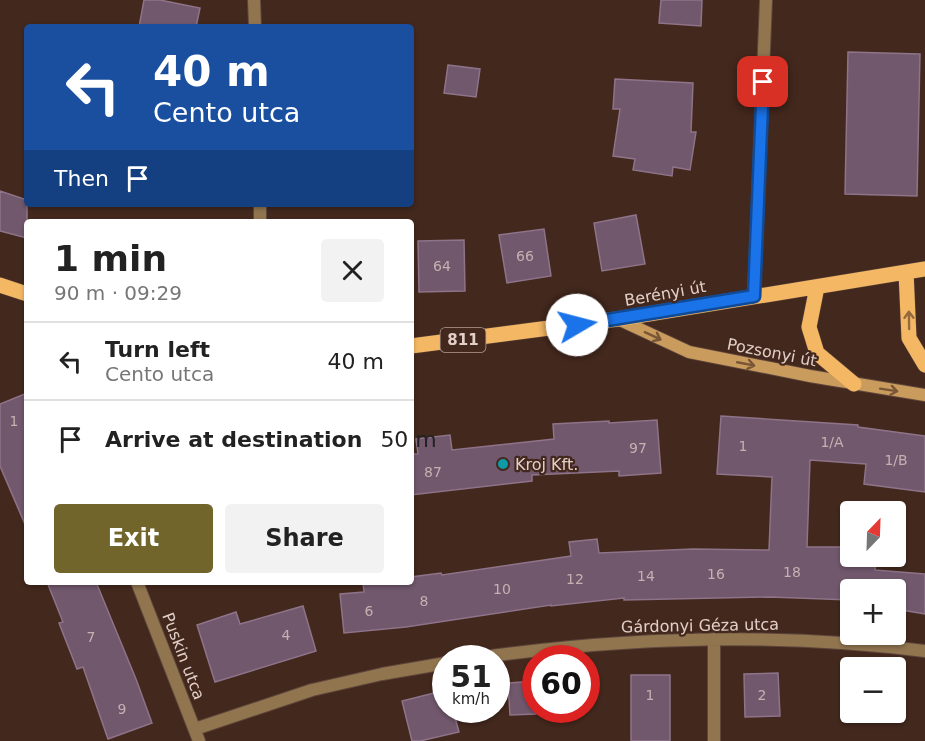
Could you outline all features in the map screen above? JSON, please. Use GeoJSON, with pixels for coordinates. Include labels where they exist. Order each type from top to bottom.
{"type":"FeatureCollection","features":[{"type":"Feature","properties":{"kind":"main road","name":"Berényi út"},"geometry":{"type":"LineString","coordinates":[[414,346],[618,319],[925,269]]}},
{"type":"Feature","properties":{"kind":"main road"},"geometry":{"type":"LineString","coordinates":[[906,272],[909,338],[925,365]]}},
{"type":"Feature","properties":{"kind":"main road"},"geometry":{"type":"LineString","coordinates":[[0,285],[24,293]]}},
{"type":"Feature","properties":{"kind":"main road"},"geometry":{"type":"LineString","coordinates":[[817,287],[809,327],[817,353],[854,384]]}},
{"type":"Feature","properties":{"kind":"street"},"geometry":{"type":"LineString","coordinates":[[254,0],[255,24]]}},
{"type":"Feature","properties":{"kind":"street"},"geometry":{"type":"LineString","coordinates":[[754,296],[766,0]]}},
{"type":"Feature","properties":{"kind":"street","name":"Pozsonyi út"},"geometry":{"type":"LineString","coordinates":[[618,319],[689,352],[854,384],[925,395]]}},
{"type":"Feature","properties":{"kind":"street","name":"Puskin utca"},"geometry":{"type":"LineString","coordinates":[[138,585],[197,735]]}},
{"type":"Feature","properties":{"kind":"street"},"geometry":{"type":"LineString","coordinates":[[714,639],[714,741]]}},
{"type":"Feature","properties":{"kind":"street","name":"Gárdonyi Géza utca"},"geometry":{"type":"LineString","coordinates":[[510,654],[575,646],[714,639],[862,643],[925,651]]}},
{"type":"Feature","properties":{"kind":"street"},"geometry":{"type":"LineString","coordinates":[[197,735],[312,690],[432,665]]}},
{"type":"Feature","properties":{"kind":"building"},"geometry":{"type":"Polygon","coordinates":[[[144,0],[160,0],[200,8],[197,24],[140,24],[144,0]]]}},
{"type":"Feature","properties":{"kind":"building"},"geometry":{"type":"Polygon","coordinates":[[[661,0],[702,0],[701,26],[659,23],[661,0]]]}},
{"type":"Feature","properties":{"kind":"building"},"geometry":{"type":"Polygon","coordinates":[[[848,52],[920,54],[917,196],[845,194],[848,52]]]}},
{"type":"Feature","properties":{"kind":"building"},"geometry":{"type":"Polygon","coordinates":[[[448,65],[480,69],[476,97],[444,93],[448,65]]]}},
{"type":"Feature","properties":{"kind":"building"},"geometry":{"type":"Polygon","coordinates":[[[615,79],[693,83],[691,132],[696,132],[690,170],[673,167],[672,176],[633,170],[635,159],[613,156],[620,109],[613,109],[615,79]]]}},
{"type":"Feature","properties":{"kind":"building"},"geometry":{"type":"Polygon","coordinates":[[[0,191],[24,199],[27,219],[24,219],[24,237],[0,231],[0,191]]]}},
{"type":"Feature","properties":{"kind":"building"},"geometry":{"type":"Polygon","coordinates":[[[636,215],[645,264],[602,271],[594,223],[636,215]]]}},
{"type":"Feature","properties":{"kind":"building"},"geometry":{"type":"Polygon","coordinates":[[[544,229],[551,276],[507,283],[499,235],[544,229]]]}},
{"type":"Feature","properties":{"kind":"building"},"geometry":{"type":"Polygon","coordinates":[[[464,240],[465,291],[419,292],[418,241],[464,240]]]}},
{"type":"Feature","properties":{"kind":"building"},"geometry":{"type":"Polygon","coordinates":[[[24,394],[24,522],[0,466],[0,404],[24,394]]]}},
{"type":"Feature","properties":{"kind":"building"},"geometry":{"type":"Polygon","coordinates":[[[721,416],[858,425],[858,427],[925,436],[925,492],[864,484],[866,464],[810,460],[807,547],[840,547],[840,567],[875,567],[875,570],[925,574],[925,614],[906,611],[906,579],[840,579],[840,600],[770,597],[624,600],[624,598],[551,605],[406,627],[344,633],[340,594],[364,592],[363,585],[414,585],[414,577],[441,573],[442,575],[571,556],[569,542],[597,539],[599,553],[693,549],[769,550],[772,477],[717,474],[721,416]]]}},
{"type":"Feature","properties":{"kind":"building"},"geometry":{"type":"Polygon","coordinates":[[[657,420],[661,473],[619,476],[619,471],[532,475],[532,481],[414,495],[414,454],[418,454],[416,439],[450,435],[452,450],[554,439],[553,424],[609,421],[609,423],[657,420]]]}},
{"type":"Feature","properties":{"kind":"building"},"geometry":{"type":"Polygon","coordinates":[[[48,585],[97,585],[152,723],[108,739],[83,667],[77,669],[59,623],[63,622],[48,585]]]}},
{"type":"Feature","properties":{"kind":"building"},"geometry":{"type":"Polygon","coordinates":[[[303,606],[316,651],[215,682],[197,625],[236,612],[240,624],[303,606]]]}},
{"type":"Feature","properties":{"kind":"building"},"geometry":{"type":"Polygon","coordinates":[[[778,673],[780,716],[745,717],[744,674],[778,673]]]}},
{"type":"Feature","properties":{"kind":"building"},"geometry":{"type":"Polygon","coordinates":[[[631,675],[670,675],[670,741],[631,741],[631,675]]]}},
{"type":"Feature","properties":{"kind":"building"},"geometry":{"type":"Polygon","coordinates":[[[522,682],[522,715],[510,715],[510,683],[522,682]]]}},
{"type":"Feature","properties":{"kind":"building"},"geometry":{"type":"Polygon","coordinates":[[[432,694],[432,723],[457,723],[459,732],[412,741],[402,701],[432,694]]]}},
{"type":"Feature","properties":{"kind":"place","name":"Kroj Kft."},"geometry":{"type":"Point","coordinates":[503,464]}},
{"type":"Feature","properties":{"kind":"route"},"geometry":{"type":"LineString","coordinates":[[577,325],[754,296],[763,82]]}}]}
